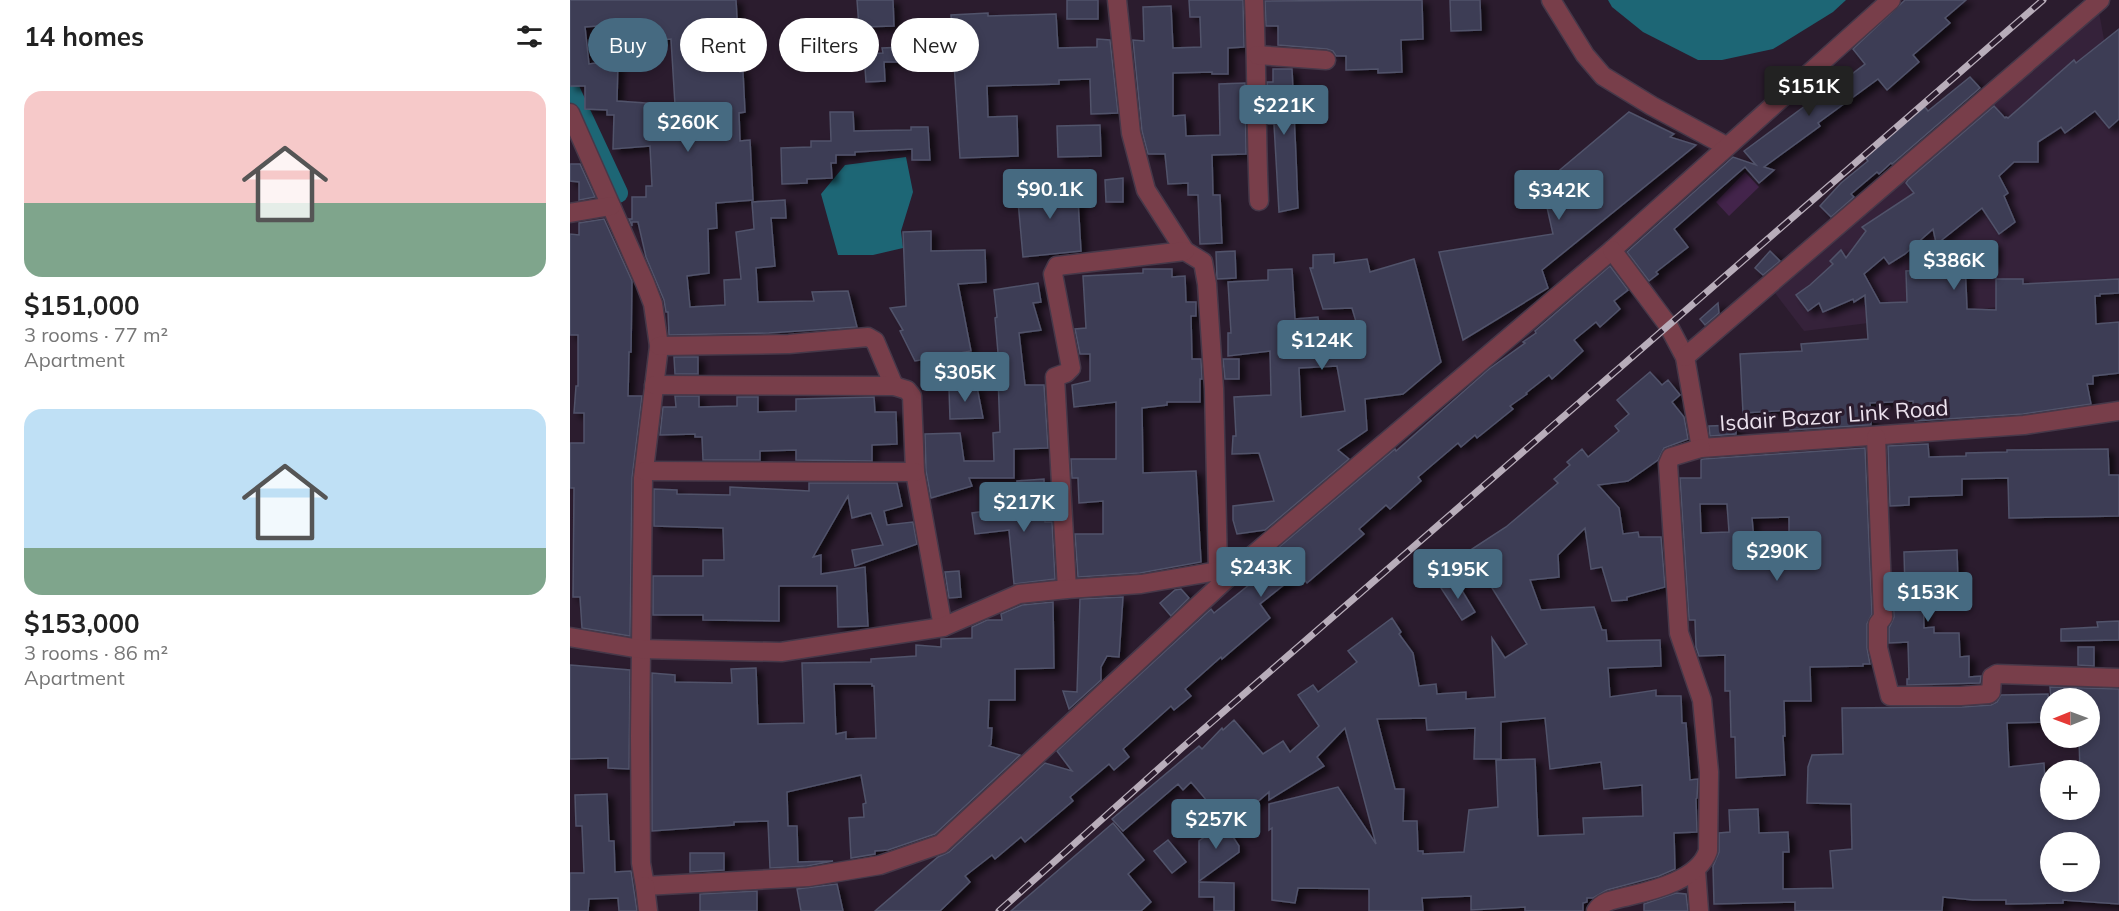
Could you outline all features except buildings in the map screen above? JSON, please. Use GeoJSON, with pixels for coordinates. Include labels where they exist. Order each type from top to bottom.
{"type":"FeatureCollection","features":[{"type":"Feature","properties":{"kind":"street"},"geometry":{"type":"LineString","coordinates":[[1117,0],[1131,133],[1146,190],[1185,251],[1203,262],[1207,284],[1214,389],[1218,571]]}},
{"type":"Feature","properties":{"kind":"street"},"geometry":{"type":"LineString","coordinates":[[1254,0],[1257,55],[1255,123],[1259,201]]}},
{"type":"Feature","properties":{"kind":"street"},"geometry":{"type":"LineString","coordinates":[[1551,0],[1585,55],[1603,76],[1652,106],[1726,146]]}},
{"type":"Feature","properties":{"kind":"street"},"geometry":{"type":"LineString","coordinates":[[645,886],[808,877],[880,865],[941,844],[1246,561],[1612,250],[1891,0]]}},
{"type":"Feature","properties":{"kind":"street"},"geometry":{"type":"LineString","coordinates":[[1685,357],[2100,0]]}},
{"type":"Feature","properties":{"kind":"street"},"geometry":{"type":"LineString","coordinates":[[1257,55],[1326,60]]}},
{"type":"Feature","properties":{"kind":"street"},"geometry":{"type":"LineString","coordinates":[[571,116],[653,304],[659,346],[644,471],[640,650],[641,854],[648,911]]}},
{"type":"Feature","properties":{"kind":"street"},"geometry":{"type":"LineString","coordinates":[[570,213],[611,206]]}},
{"type":"Feature","properties":{"kind":"street","name":"Isdair Bazar Link Road"},"geometry":{"type":"LineString","coordinates":[[1612,250],[1668,326],[1685,357],[1701,448],[2024,425],[2119,411]]}},
{"type":"Feature","properties":{"kind":"street"},"geometry":{"type":"LineString","coordinates":[[1067,589],[1055,377],[1066,373],[1071,368],[1053,274],[1054,268],[1185,251]]}},
{"type":"Feature","properties":{"kind":"street"},"geometry":{"type":"LineString","coordinates":[[659,346],[789,344],[868,337],[875,341],[894,386]]}},
{"type":"Feature","properties":{"kind":"street"},"geometry":{"type":"LineString","coordinates":[[654,386],[894,386],[908,390],[912,396],[915,472],[943,627]]}},
{"type":"Feature","properties":{"kind":"street"},"geometry":{"type":"LineString","coordinates":[[1876,437],[1883,617],[1878,624],[1878,648],[1890,696],[1989,694],[1992,677],[1997,674],[2119,678]]}},
{"type":"Feature","properties":{"kind":"street"},"geometry":{"type":"LineString","coordinates":[[1596,911],[1603,903],[1654,890],[1696,870],[1708,851],[1708,772],[1702,700],[1679,633],[1668,464],[1671,457],[1701,448]]}},
{"type":"Feature","properties":{"kind":"street"},"geometry":{"type":"LineString","coordinates":[[644,471],[915,472]]}},
{"type":"Feature","properties":{"kind":"street"},"geometry":{"type":"LineString","coordinates":[[570,637],[640,650],[781,652],[943,627],[1019,594],[1141,584],[1218,571],[1246,561]]}},
{"type":"Feature","properties":{"kind":"street"},"geometry":{"type":"LineString","coordinates":[[1696,870],[1699,911]]}},
{"type":"Feature","properties":{"kind":"shaded area"},"geometry":{"type":"Polygon","coordinates":[[[2099,12],[2119,121],[2119,292],[1804,331],[1775,293],[2099,12]]]}},
{"type":"Feature","properties":{"kind":"shaded area"},"geometry":{"type":"Polygon","coordinates":[[[1745,172],[1759,187],[1729,216],[1716,202],[1745,172]]]}},
{"type":"Feature","properties":{"kind":"water"},"geometry":{"type":"Polygon","coordinates":[[[1608,0],[1846,0],[1833,12],[1773,49],[1722,60],[1698,60],[1643,32],[1612,7],[1608,0]]]}},
{"type":"Feature","properties":{"kind":"water"},"geometry":{"type":"Polygon","coordinates":[[[906,157],[913,192],[901,231],[903,248],[873,255],[838,255],[821,194],[845,165],[906,157]]]}},
{"type":"Feature","properties":{"kind":"waterway"},"geometry":{"type":"LineString","coordinates":[[570,90],[618,193]]}},
{"type":"Feature","properties":{"kind":"railway"},"geometry":{"type":"LineString","coordinates":[[999,911],[1183,747],[2043,0]]}}]}
